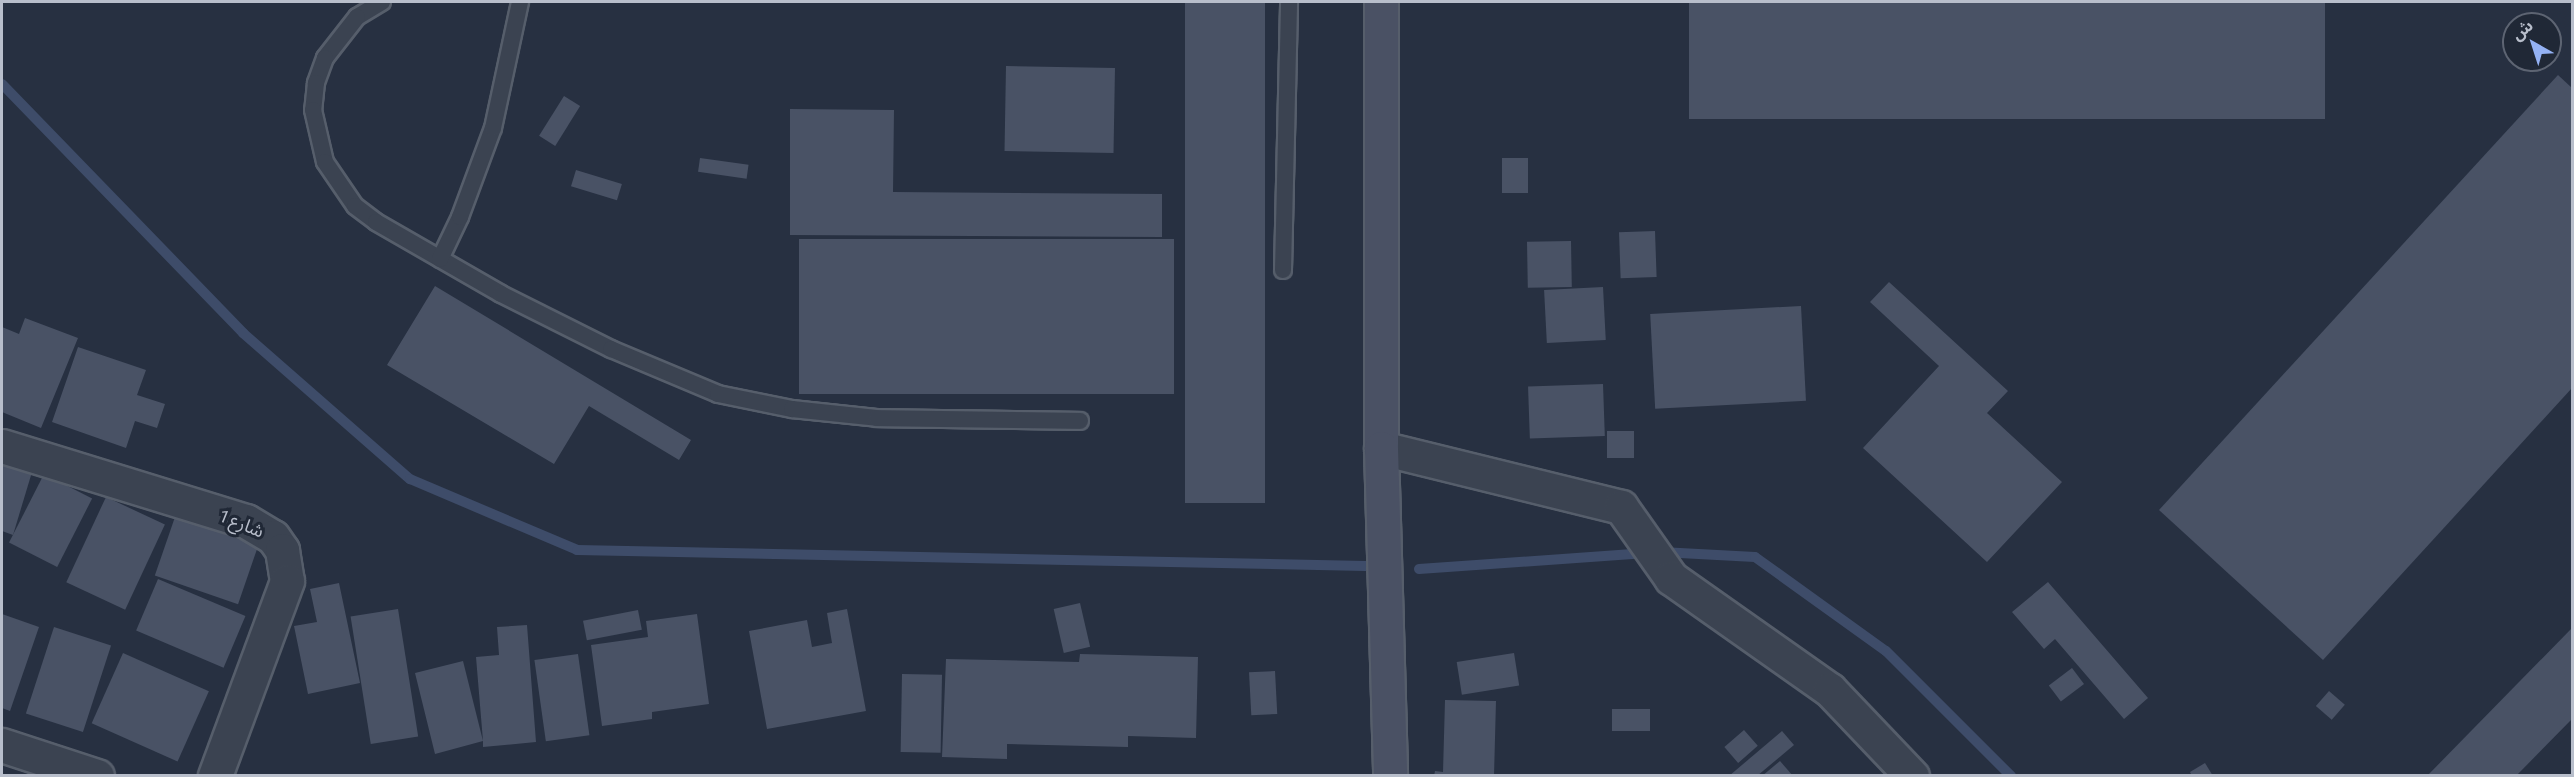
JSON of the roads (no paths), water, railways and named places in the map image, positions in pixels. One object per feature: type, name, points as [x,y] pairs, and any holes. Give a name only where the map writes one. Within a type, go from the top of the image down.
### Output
[{"type":"main road","points":[[1380,2],[1381,448],[1388,775]]},
{"type":"street","name":"شارع 1","points":[[2,446],[246,521],[273,537],[282,550],[287,581],[215,776]]},
{"type":"street","points":[[1381,448],[1622,507],[1671,578],[1830,690],[1912,776]]},
{"type":"street","points":[[2,744],[62,771],[97,776]]},
{"type":"lane","points":[[382,2],[357,17],[325,58],[316,83],[317,137],[324,162],[355,206],[440,259],[611,349],[718,394],[792,409],[877,418],[1080,421]]},
{"type":"lane","points":[[440,259],[460,217],[493,128],[519,2]]},
{"type":"lane","points":[[1283,270],[1289,2]]},
{"type":"waterway","points":[[2,84],[243,333],[410,479],[577,550],[1366,566]]},
{"type":"waterway","points":[[1661,552],[1755,557],[1886,651],[2011,776]]},
{"type":"waterway","points":[[1419,569],[1646,553]]}]
